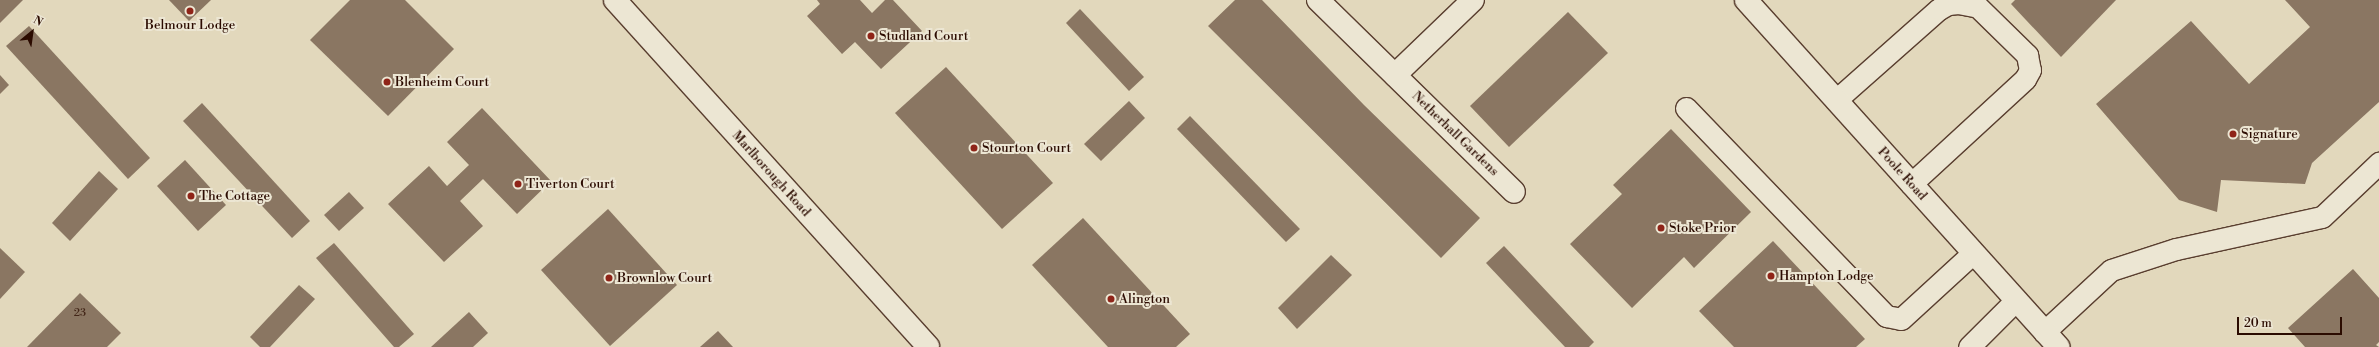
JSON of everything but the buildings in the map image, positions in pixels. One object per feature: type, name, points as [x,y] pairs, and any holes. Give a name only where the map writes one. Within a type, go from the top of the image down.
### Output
[{"type":"street","name":"Marlborough Road","points":[[615,0],[928,347]]},
{"type":"street","name":"Netherhall Gardens","points":[[1318,0],[1514,192]]},
{"type":"street","points":[[1395,76],[1473,0]]},
{"type":"street","name":"Poole Road","points":[[1746,0],[2051,340]]},
{"type":"lane","points":[[1836,100],[1939,9],[1948,4],[1958,3],[1978,7],[2027,55],[2030,70],[2025,79],[1911,184]]},
{"type":"lane","points":[[1686,108],[1886,316],[1901,319],[1973,253]]},
{"type":"lane","points":[[2051,340],[2111,270],[2176,249],[2322,217],[2379,163]]},
{"type":"lane","points":[[1969,347],[2016,300]]},
{"type":"place","name":"Belmour Lodge","points":[[190,11]]},
{"type":"place","name":"Studland Court","points":[[871,36]]},
{"type":"place","name":"Blenheim Court","points":[[387,82]]},
{"type":"place","name":"Signature","points":[[2233,134]]},
{"type":"place","name":"Stourton Court","points":[[974,148]]},
{"type":"place","name":"Tiverton Court","points":[[518,184]]},
{"type":"place","name":"The Cottage","points":[[191,196]]},
{"type":"place","name":"Stoke Prior","points":[[1661,228]]},
{"type":"place","name":"Hampton Lodge","points":[[1771,276]]},
{"type":"place","name":"Brownlow Court","points":[[609,278]]},
{"type":"place","name":"Alington","points":[[1111,299]]}]
